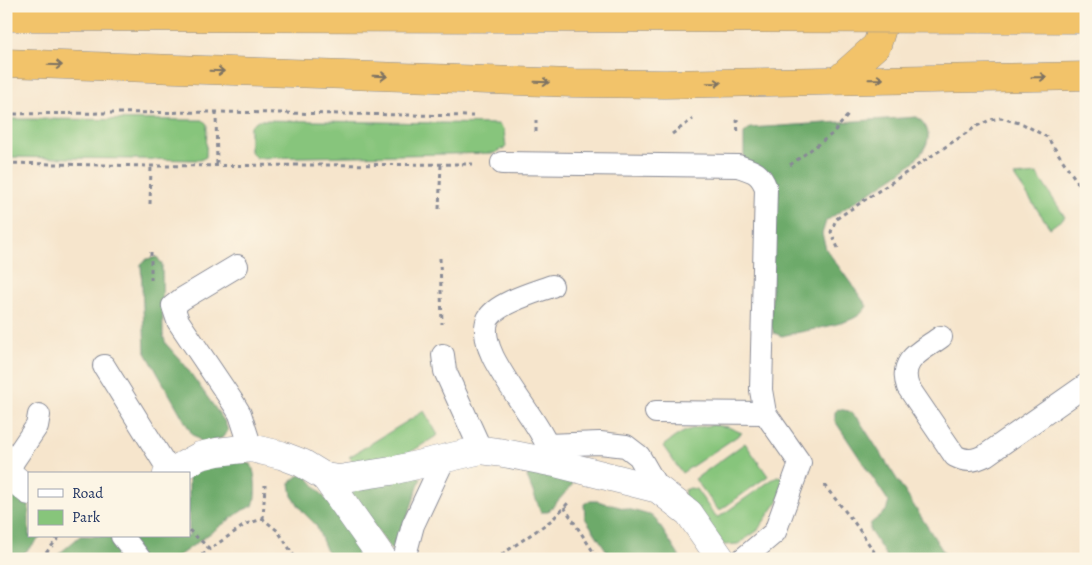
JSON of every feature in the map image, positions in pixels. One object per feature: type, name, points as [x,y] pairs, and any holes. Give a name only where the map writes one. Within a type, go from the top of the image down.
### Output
[{"type":"highway","points":[[838,80],[877,46],[889,6]]},
{"type":"highway","points":[[6,17],[1086,20]]},
{"type":"highway","points":[[6,64],[573,83],[665,84],[1086,76]]},
{"type":"street","points":[[170,472],[200,456],[251,448],[281,455],[302,463],[325,477],[384,559]]},
{"type":"street","points":[[325,477],[339,479],[354,477],[482,450],[504,453],[551,454],[658,489],[689,513],[721,559]]},
{"type":"street","points":[[7,473],[28,490]]},
{"type":"lane","points":[[502,163],[738,166],[758,173],[764,181],[766,188],[761,390],[765,413],[800,463],[775,532],[742,559]]},
{"type":"lane","points":[[237,266],[173,306],[178,321],[240,414],[251,448]]},
{"type":"lane","points":[[551,454],[492,355],[486,333],[488,319],[501,307],[552,286]]},
{"type":"lane","points":[[941,337],[907,364],[904,376],[908,387],[955,456],[964,460],[974,461],[986,455],[1086,385]]},
{"type":"lane","points":[[444,355],[445,371],[482,450]]},
{"type":"lane","points":[[104,366],[167,472]]},
{"type":"lane","points":[[656,412],[765,413]]},
{"type":"lane","points":[[7,473],[37,426],[40,415]]},
{"type":"lane","points":[[404,559],[413,525],[444,459]]},
{"type":"lane","points":[[124,538],[140,559]]},
{"type":"path","points":[[764,181],[803,157],[832,134],[853,109]]},
{"type":"path","points":[[216,112],[216,166]]},
{"type":"path","points":[[838,248],[832,232],[836,219],[977,126],[990,120],[1000,118],[1023,124],[1047,137],[1086,195]]},
{"type":"path","points":[[6,163],[151,166],[440,165],[439,209]]},
{"type":"path","points":[[150,204],[151,166]]},
{"type":"path","points":[[440,258],[444,355]]},
{"type":"path","points":[[800,463],[832,494],[879,559]]},
{"type":"path","points":[[495,559],[552,520],[564,507],[598,559]]},
{"type":"path","points":[[195,559],[246,524],[263,519],[278,531],[296,559]]},
{"type":"path","points":[[190,531],[210,548]]},
{"type":"path","points":[[41,559],[58,538]]},
{"type":"green space","points":[[917,117],[926,128],[928,139],[916,160],[893,178],[826,221],[822,234],[826,249],[867,306],[866,308],[856,317],[840,323],[782,336],[774,333],[771,326],[774,195],[744,164],[744,133],[750,128]]},
{"type":"green space","points":[[6,119],[203,120],[207,124],[206,157],[200,160],[6,157]]},
{"type":"green space","points":[[258,120],[498,124],[504,130],[506,147],[495,153],[256,158],[250,151],[250,126]]},
{"type":"green space","points":[[1037,174],[1065,217],[1050,228],[1014,176]]},
{"type":"green space","points":[[157,257],[162,264],[163,335],[166,344],[184,364],[225,422],[228,431],[222,438],[203,443],[192,434],[145,351],[141,264],[147,259]]},
{"type":"green space","points":[[838,409],[849,411],[859,420],[948,559],[888,559],[870,531],[870,524],[886,511],[889,502],[835,421],[835,412]]},
{"type":"green space","points":[[424,411],[438,435],[390,465],[358,466],[349,457]]},
{"type":"green space","points":[[713,425],[728,427],[742,433],[682,473],[663,446],[686,431]]},
{"type":"green space","points":[[745,443],[768,476],[719,511],[695,479]]},
{"type":"green space","points":[[231,460],[251,464],[255,485],[253,506],[243,510],[174,559],[53,559],[78,538],[190,538],[190,474]]},
{"type":"green space","points":[[529,473],[566,478],[573,484],[548,512],[541,512],[527,477]]},
{"type":"green space","points":[[305,474],[376,559],[330,559],[316,525],[304,513],[292,496],[290,483],[298,476]]},
{"type":"green space","points":[[416,474],[421,478],[398,545],[391,550],[351,493],[351,487]]},
{"type":"green space","points":[[777,476],[783,477],[785,491],[757,531],[738,544],[724,545],[684,496],[685,490],[690,488],[696,489],[715,516],[719,517]]},
{"type":"green space","points":[[6,487],[28,504],[28,538],[40,538],[18,559],[6,559]]},
{"type":"green space","points":[[589,501],[597,501],[655,518],[681,559],[612,559],[585,518],[584,504]]}]
